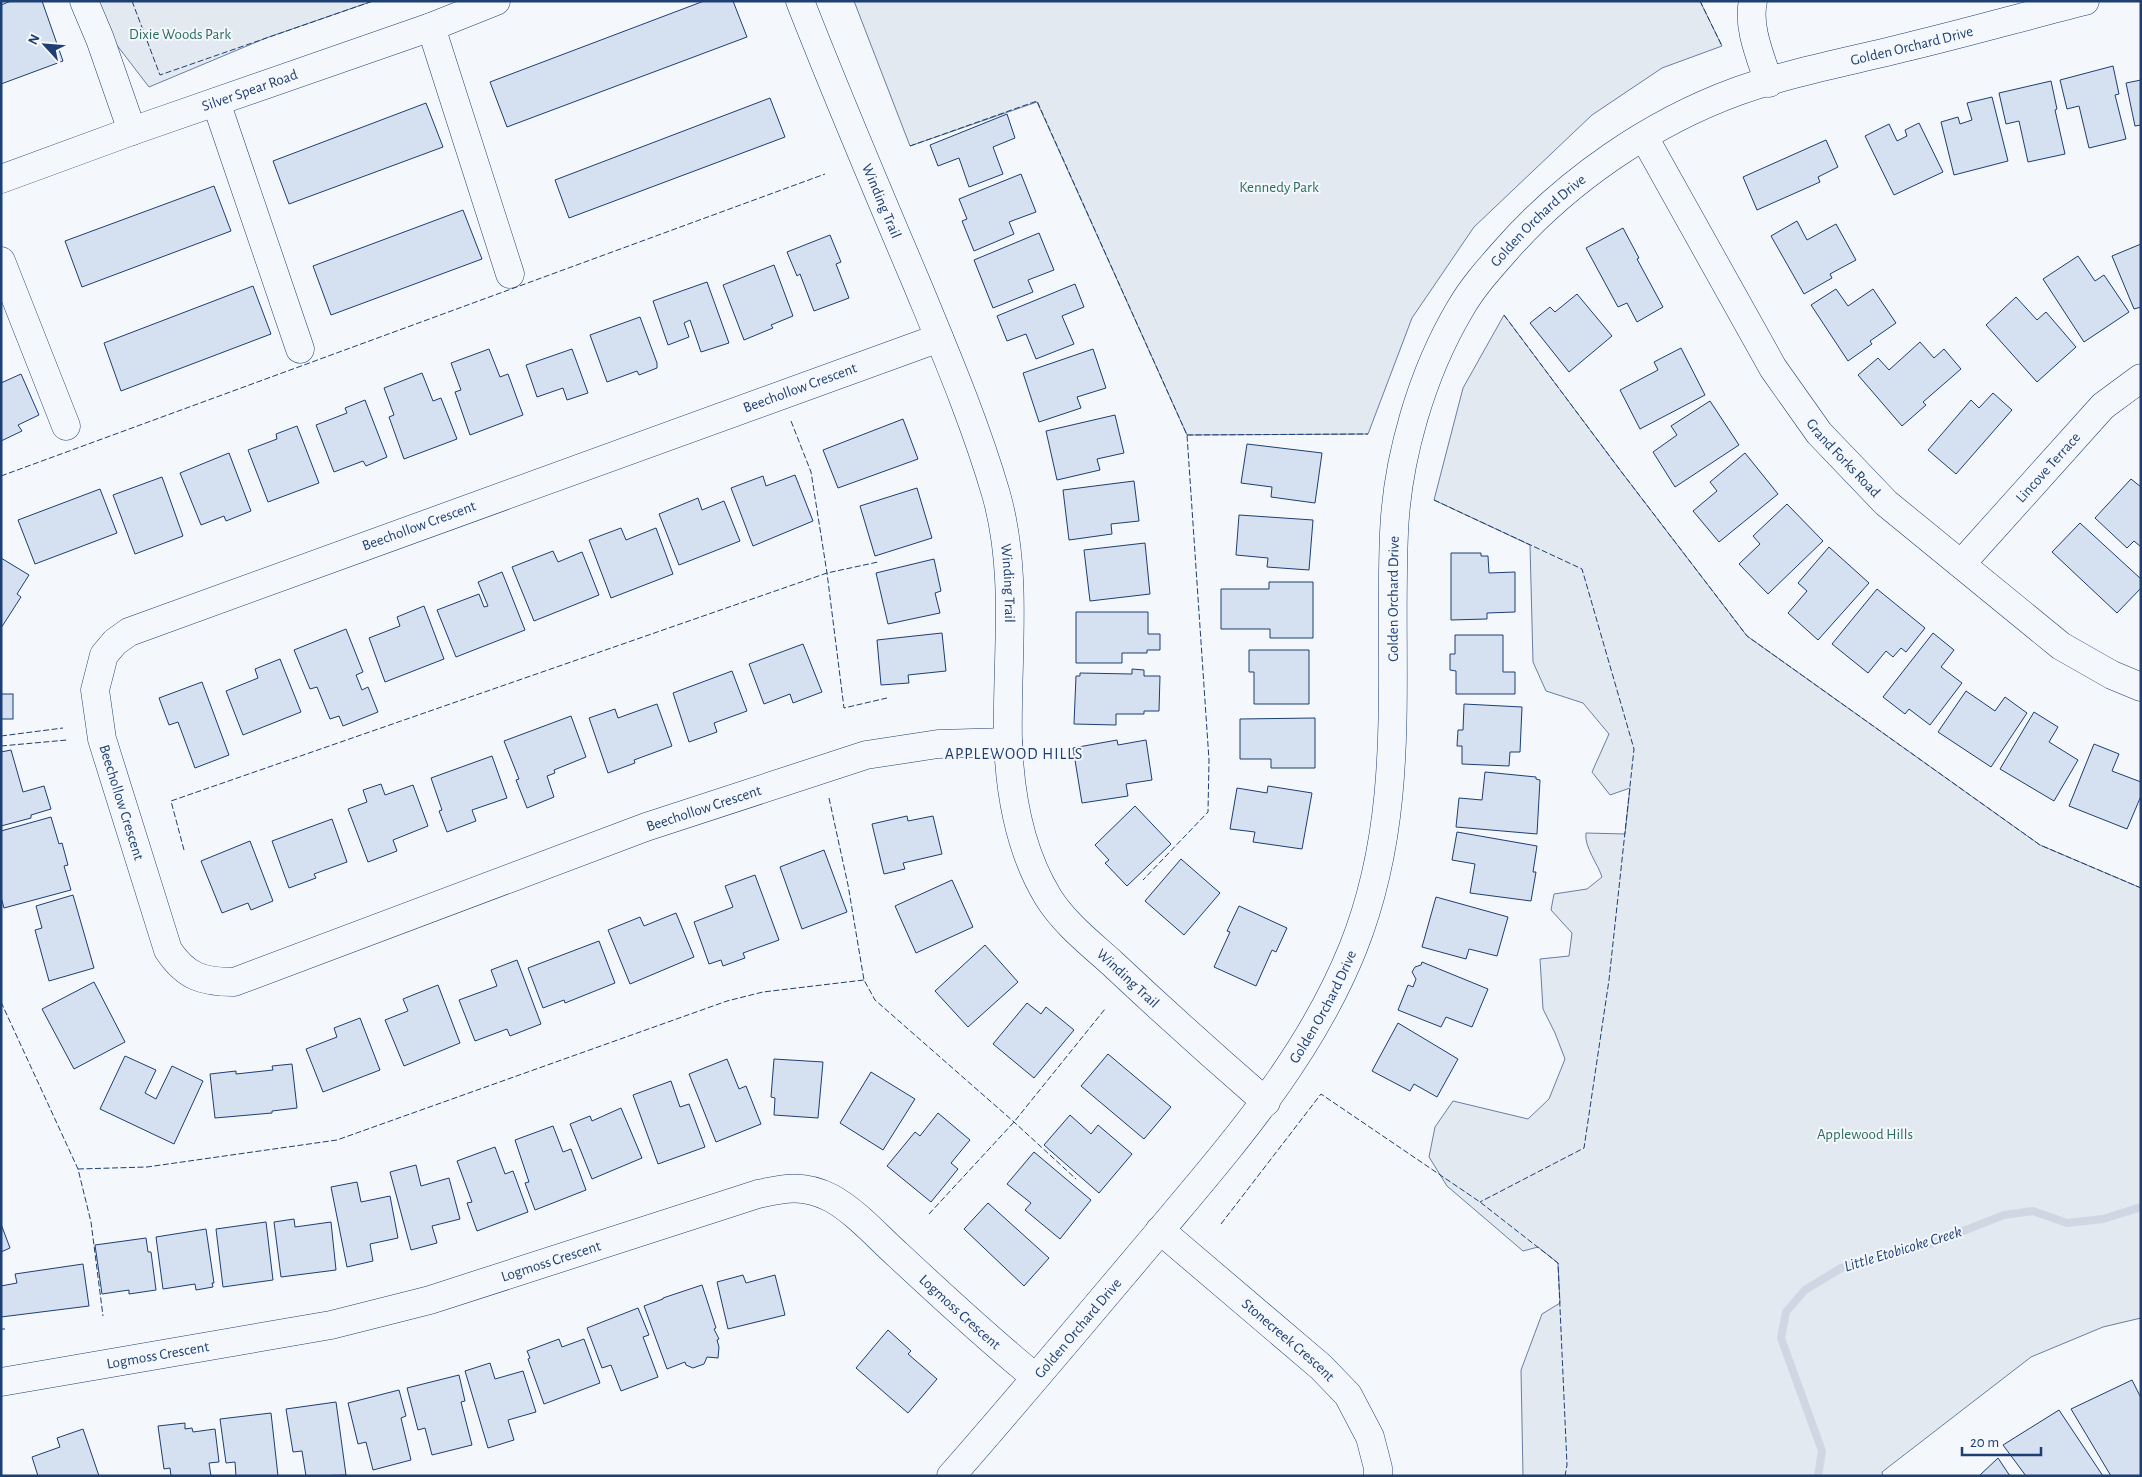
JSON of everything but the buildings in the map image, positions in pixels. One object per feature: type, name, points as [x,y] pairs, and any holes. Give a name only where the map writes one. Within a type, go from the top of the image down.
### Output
[{"type":"street","points":[[84,1],[100,39],[132,131]]},
{"type":"street","name":"Silver Spear Road","points":[[3,173],[132,131],[431,28],[496,1]]},
{"type":"street","name":"Winding Trail","points":[[800,1],[939,338],[982,448],[997,498],[1004,540],[1010,600],[1008,742],[1011,785],[1020,830],[1034,869],[1050,900],[1074,928],[1266,1102]]},
{"type":"street","points":[[1752,1],[1752,24],[1758,52],[1769,82]]},
{"type":"street","name":"Golden Orchard Drive","points":[[951,1476],[1266,1102],[1322,1015],[1353,949],[1369,902],[1381,854],[1392,774],[1394,525],[1400,474],[1411,427],[1430,374],[1447,334],[1462,306],[1480,280],[1520,234],[1560,195],[1611,157],[1644,137],[1698,109],[1739,91],[1769,82],[2046,6],[2085,1]]},
{"type":"street","points":[[431,28],[510,274]]},
{"type":"street","points":[[216,102],[300,349]]},
{"type":"street","name":"Grand Forks Road","points":[[1644,137],[1773,368],[1819,433],[1886,503],[2061,646],[2112,675],[2141,687]]},
{"type":"street","points":[[1,261],[66,426]]},
{"type":"street","name":"Beechollow Crescent","points":[[939,338],[129,632],[115,642],[104,655],[98,672],[95,690],[102,739],[168,950],[178,965],[194,976],[212,982],[234,982],[646,827],[866,756],[938,744],[1008,742]]},
{"type":"street","name":"Lincove Terrace","points":[[1961,564],[2103,406],[2141,378]]},
{"type":"street","name":"Logmoss Crescent","points":[[1,1382],[331,1325],[412,1305],[502,1278],[758,1194],[786,1187],[811,1190],[832,1199],[857,1218],[991,1341],[1035,1377]]},
{"type":"street","name":"Stonecreek Crescent","points":[[1160,1230],[1321,1367],[1348,1395],[1370,1437],[1378,1468],[1378,1476]]},
{"type":"green space","name":"Dixie Woods Park","points":[[83,1],[373,1],[266,38],[149,87]]},
{"type":"green space","name":"Kennedy Park","points":[[854,1],[1700,1],[1722,46],[1662,68],[1592,115],[1474,227],[1412,318],[1368,434],[1187,435],[1037,102],[910,146]]},
{"type":"green space","name":"Applewood Hills","points":[[1504,315],[1747,636],[2040,845],[2141,888],[2141,1318],[2103,1327],[2031,1357],[1882,1472],[1883,1476],[1523,1476],[1521,1370],[1542,1314],[1560,1303],[1558,1263],[1538,1247],[1523,1251],[1447,1186],[1429,1157],[1435,1127],[1453,1101],[1528,1119],[1549,1099],[1565,1059],[1543,1009],[1540,959],[1569,956],[1572,933],[1551,910],[1554,894],[1587,889],[1602,877],[1589,850],[1586,833],[1625,834],[1630,788],[1610,795],[1592,772],[1609,734],[1583,703],[1546,691],[1533,662],[1530,545],[1434,500],[1463,388]]},
{"type":"waterway","name":"Little Etobicoke Creek","points":[[1818,1476],[1822,1451],[1781,1338],[1786,1312],[1805,1290],[1841,1268],[1930,1244],[2004,1215],[2033,1211],[2067,1223],[2103,1219],[2141,1207]]},
{"type":"fence","points":[[132,1],[160,75],[373,1]]},
{"type":"fence","points":[[1700,1],[1722,46]]},
{"type":"fence","points":[[910,146],[1037,101],[1187,435],[1209,760],[1208,812],[1143,880]]},
{"type":"fence","points":[[1,476],[825,174]]},
{"type":"fence","points":[[1504,315],[1747,636],[2040,845],[2141,888]]},
{"type":"fence","points":[[791,421],[811,472],[827,573],[844,708],[887,698]]},
{"type":"fence","points":[[1187,435],[1368,434]]},
{"type":"fence","points":[[1434,500],[1582,569],[1634,749],[1609,980],[1584,1148],[1480,1202]]},
{"type":"fence","points":[[184,850],[171,801],[827,573],[878,562]]},
{"type":"fence","points":[[1,736],[63,728]]},
{"type":"fence","points":[[1,746],[67,740]]},
{"type":"fence","points":[[829,798],[848,885],[864,980],[875,1000],[1076,1179]]},
{"type":"fence","points":[[78,1169],[147,1167],[337,1140],[727,1001],[763,992],[864,980]]},
{"type":"fence","points":[[1,1002],[78,1169],[91,1222],[103,1316]]},
{"type":"fence","points":[[929,1214],[1014,1122],[1105,1009]]},
{"type":"fence","points":[[1221,1224],[1321,1094],[1480,1202],[1558,1263],[1567,1465],[1565,1476]]},
{"type":"district","name":"APPLEWOOD HILLS","points":[[1014,754]]}]
